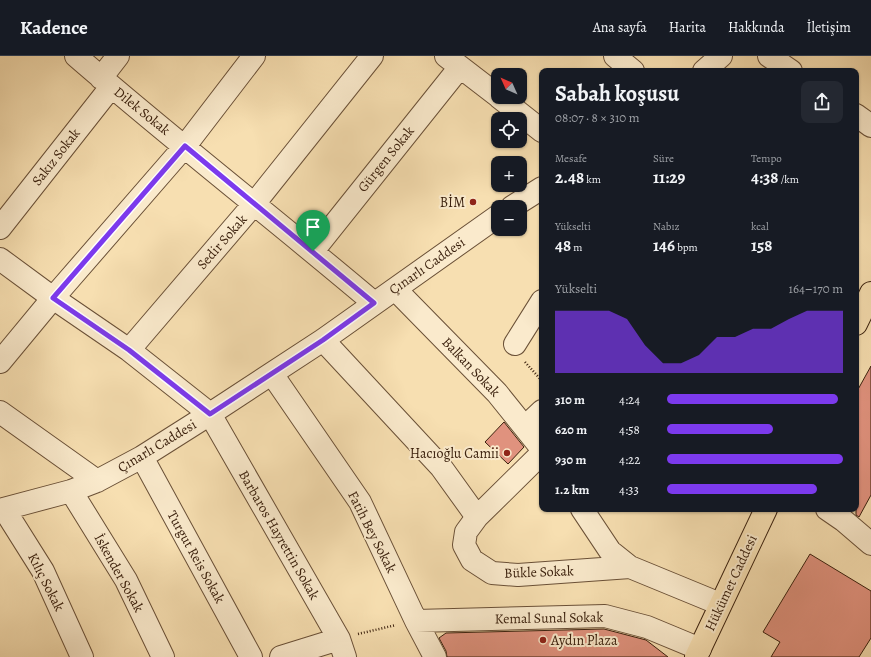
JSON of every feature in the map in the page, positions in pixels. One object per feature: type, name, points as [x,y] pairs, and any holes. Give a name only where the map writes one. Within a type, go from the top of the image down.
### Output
[{"type":"main road","points":[[859,318],[871,293]]},
{"type":"main road","name":"Hükümet Caddesi","points":[[698,653],[765,512]]},
{"type":"street","name":"Dilek Sokak","points":[[76,56],[374,303]]},
{"type":"street","name":"Sakız Sokak","points":[[0,228],[106,82],[118,56]]},
{"type":"street","points":[[0,362],[53,298],[185,146],[254,56]]},
{"type":"street","name":"Sedir Sokak","points":[[129,350],[254,204],[372,56]]},
{"type":"street","points":[[615,56],[629,68]]},
{"type":"street","points":[[707,68],[721,56]]},
{"type":"street","points":[[769,56],[787,68]]},
{"type":"street","points":[[453,62],[491,92]]},
{"type":"street","name":"Gürgen Sokak","points":[[313,251],[453,62]]},
{"type":"street","points":[[507,104],[539,129]]},
{"type":"street","points":[[859,117],[871,126]]},
{"type":"street","points":[[523,200],[539,190]]},
{"type":"street","name":"Çınarlı Caddesi","points":[[2,509],[71,491],[97,481],[142,457],[323,340],[491,221]]},
{"type":"street","points":[[0,259],[53,298],[129,350],[210,414]]},
{"type":"street","name":"Balkan Sokak","points":[[395,289],[497,393],[539,445]]},
{"type":"street","points":[[515,344],[539,306]]},
{"type":"street","points":[[323,340],[441,467],[477,517]]},
{"type":"street","name":"Fatih Bey Sokak","points":[[272,374],[360,502],[416,621],[435,657]]},
{"type":"street","points":[[0,412],[97,481]]},
{"type":"street","name":"Barbaros Hayrettin Sokak","points":[[210,414],[342,648]]},
{"type":"street","points":[[525,427],[539,414]]},
{"type":"street","name":"Bükle Sokak","points":[[539,456],[477,517],[466,532],[464,545],[472,560],[492,573],[518,574],[630,567]]},
{"type":"street","name":"Turgut Reis Sokak","points":[[142,457],[251,657]]},
{"type":"street","name":"İskender Sokak","points":[[71,491],[126,580],[163,657]]},
{"type":"street","name":"Kılıç Sokak","points":[[2,509],[42,571],[82,657]]},
{"type":"street","points":[[584,512],[610,551],[630,567],[720,604]]},
{"type":"street","points":[[831,512],[870,540]]},
{"type":"street","name":"Kemal Sunal Sokak","points":[[416,621],[605,616],[647,627],[698,653]]},
{"type":"street","points":[[281,657],[342,648]]},
{"type":"path","points":[[515,344],[522,359],[539,378]]},
{"type":"path","points":[[342,648],[416,621]]},
{"type":"building","points":[[871,366],[871,495],[859,517],[856,515],[856,512],[859,512],[859,388]]},
{"type":"building","name":"Hacıoğlu Camii","points":[[504,422],[524,447],[508,464],[485,442]]},
{"type":"building","points":[[810,554],[871,591],[871,638],[859,657],[771,657],[780,642],[763,632]]},
{"type":"building","name":"Aydın Plaza","points":[[604,629],[646,640],[668,657],[447,657],[446,651],[439,638],[446,633]]},
{"type":"place","name":"BİM","points":[[473,202]]},
{"type":"place","name":"Hacıoğlu Camii","points":[[507,453]]},
{"type":"place","name":"Aydın Plaza","points":[[543,640]]},
{"type":"route","points":[[185,146],[313,251],[374,303],[323,340],[210,414],[129,350],[53,298],[185,146]]}]
